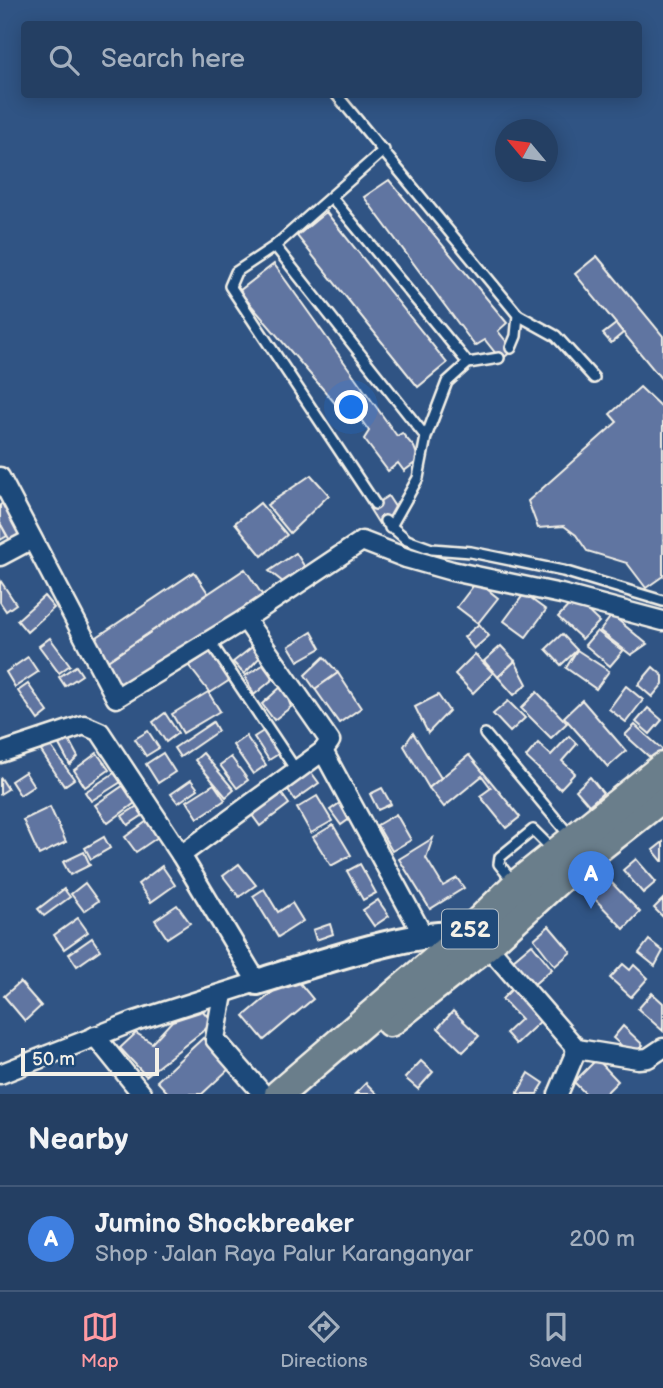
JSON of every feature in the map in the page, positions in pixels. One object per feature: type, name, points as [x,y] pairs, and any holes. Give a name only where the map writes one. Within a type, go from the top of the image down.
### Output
[{"type":"main road","name":"252","points":[[295,1091],[476,939],[663,767]]},
{"type":"main road","name":"252","points":[[566,855],[663,797]]},
{"type":"street","points":[[0,477],[114,697],[245,619],[362,541],[406,558],[453,571],[575,597],[663,621]]},
{"type":"street","points":[[0,556],[32,539]]},
{"type":"street","points":[[181,855],[323,751],[330,738],[245,619]]},
{"type":"street","points":[[0,753],[84,725],[94,727],[181,855],[257,982]]},
{"type":"street","points":[[323,751],[423,935]]},
{"type":"street","points":[[0,1074],[95,1036],[223,993],[423,935],[476,939],[577,1049],[638,1059],[648,1058],[663,1048]]},
{"type":"street","points":[[223,993],[215,1038],[263,1094]]},
{"type":"street","points":[[95,1036],[142,1094]]},
{"type":"street","points":[[558,1094],[577,1049]]},
{"type":"lane","points":[[339,98],[518,315],[556,336],[594,378]]},
{"type":"lane","points":[[375,504],[230,291],[230,281],[236,272],[275,246],[384,150]]},
{"type":"lane","points":[[332,198],[468,363]]},
{"type":"lane","points":[[275,246],[426,438]]},
{"type":"lane","points":[[511,348],[516,336],[518,315]]},
{"type":"lane","points":[[499,358],[468,363],[447,382],[426,438],[418,478],[387,524],[407,540],[432,550],[471,552],[563,571],[663,601]]},
{"type":"lane","points":[[209,640],[296,770]]},
{"type":"lane","points":[[485,734],[566,855]]},
{"type":"lane","points":[[524,894],[498,861],[530,831],[537,830],[566,855]]},
{"type":"building","points":[[389,180],[507,323],[498,331],[513,350],[501,360],[485,340],[475,346],[364,197]]},
{"type":"building","points":[[326,212],[447,363],[418,387],[297,236]]},
{"type":"building","points":[[597,256],[663,336],[663,381],[575,274]]},
{"type":"building","points":[[274,264],[397,436],[402,433],[414,447],[419,460],[404,471],[398,463],[388,471],[364,439],[369,431],[359,417],[352,423],[239,291]]},
{"type":"building","points":[[616,324],[623,333],[611,343],[603,334]]},
{"type":"building","points":[[640,387],[663,409],[663,576],[646,588],[627,563],[587,551],[576,535],[564,526],[538,528],[528,501],[617,422],[610,414]]},
{"type":"building","points":[[311,475],[329,495],[290,533],[267,505]]},
{"type":"building","points":[[388,496],[399,513],[379,524],[369,508]]},
{"type":"building","points":[[5,502],[25,537],[12,544],[0,523],[0,505]]},
{"type":"building","points":[[260,503],[287,535],[262,556],[235,523]]},
{"type":"building","points":[[0,523],[7,536],[0,540]]},
{"type":"building","points":[[296,553],[308,572],[288,586],[269,571]]},
{"type":"building","points":[[245,569],[263,596],[121,692],[103,664]]},
{"type":"building","points":[[194,572],[208,593],[103,664],[88,643]]},
{"type":"building","points":[[0,580],[16,604],[6,611],[0,602]]},
{"type":"building","points":[[477,581],[498,598],[478,623],[457,607]]},
{"type":"building","points":[[524,594],[546,610],[526,637],[504,621]]},
{"type":"building","points":[[44,596],[54,608],[27,632],[17,620]]},
{"type":"building","points":[[575,599],[599,622],[582,639],[558,617]]},
{"type":"building","points":[[612,615],[647,644],[631,655],[600,631]]},
{"type":"building","points":[[479,624],[489,636],[474,649],[464,637]]},
{"type":"building","points":[[597,631],[623,651],[610,666],[585,645]]},
{"type":"building","points":[[312,632],[321,648],[298,661],[289,646]]},
{"type":"building","points":[[562,634],[577,650],[561,665],[546,649]]},
{"type":"building","points":[[50,638],[70,665],[59,673],[39,646]]},
{"type":"building","points":[[256,644],[263,654],[244,674],[233,662]]},
{"type":"building","points":[[501,646],[515,661],[498,677],[484,661]]},
{"type":"building","points":[[577,650],[609,671],[596,689],[566,668]]},
{"type":"building","points":[[212,651],[233,678],[210,693],[189,666]]},
{"type":"building","points":[[475,654],[493,673],[473,693],[455,674]]},
{"type":"building","points":[[28,657],[38,672],[15,687],[6,672]]},
{"type":"building","points":[[324,657],[338,673],[315,689],[305,675]]},
{"type":"building","points":[[515,661],[527,684],[514,695],[498,677]]},
{"type":"building","points":[[263,665],[273,679],[254,695],[245,676]]},
{"type":"building","points":[[76,666],[82,675],[65,686],[59,677]]},
{"type":"building","points":[[653,667],[663,676],[663,684],[652,697],[638,685]]},
{"type":"building","points":[[338,673],[361,708],[339,723],[315,689]]},
{"type":"building","points":[[28,684],[48,712],[38,720],[18,691]]},
{"type":"building","points":[[283,685],[291,707],[274,720],[262,704]]},
{"type":"building","points":[[626,686],[643,700],[626,722],[609,709]]},
{"type":"building","points":[[208,692],[220,711],[183,733],[172,714]]},
{"type":"building","points":[[537,692],[567,723],[551,738],[521,708]]},
{"type":"building","points":[[438,695],[449,711],[428,733],[415,707]]},
{"type":"building","points":[[582,700],[626,751],[608,767],[564,717]]},
{"type":"building","points":[[508,701],[525,718],[510,732],[493,714]]},
{"type":"building","points":[[648,708],[662,720],[650,734],[636,722]]},
{"type":"building","points":[[165,713],[178,733],[166,742],[153,722]]},
{"type":"building","points":[[213,722],[218,731],[180,757],[174,748]]},
{"type":"building","points":[[635,725],[663,750],[654,761],[625,735]]},
{"type":"building","points":[[265,730],[280,753],[269,760],[254,737]]},
{"type":"building","points":[[148,731],[159,748],[146,756],[135,739]]},
{"type":"building","points":[[65,733],[78,757],[70,765],[56,739]]},
{"type":"building","points":[[413,733],[441,778],[429,788],[404,746]]},
{"type":"building","points":[[246,736],[266,765],[253,774],[233,745]]},
{"type":"building","points":[[569,736],[577,744],[562,761],[575,773],[560,789],[526,757],[538,743],[551,755]]},
{"type":"building","points":[[48,742],[74,779],[64,786],[39,748]]},
{"type":"building","points":[[97,753],[109,770],[85,787],[74,770]]},
{"type":"building","points":[[163,753],[175,772],[158,783],[146,764]]},
{"type":"building","points":[[203,753],[234,790],[226,797],[195,760]]},
{"type":"building","points":[[469,755],[520,817],[506,828],[480,796],[491,788],[482,776],[444,807],[429,788]]},
{"type":"building","points":[[231,757],[248,780],[237,788],[220,765]]},
{"type":"building","points":[[308,768],[319,783],[295,800],[285,785]]},
{"type":"building","points":[[25,772],[34,786],[20,795],[11,781]]},
{"type":"building","points":[[114,773],[121,782],[91,801],[85,792]]},
{"type":"building","points":[[590,777],[603,793],[589,805],[576,790]]},
{"type":"building","points":[[0,779],[8,789],[0,794]]},
{"type":"building","points":[[191,780],[198,789],[178,803],[171,794]]},
{"type":"building","points":[[127,783],[139,800],[108,823],[95,805]]},
{"type":"building","points":[[214,784],[225,800],[198,818],[187,801]]},
{"type":"building","points":[[382,788],[391,804],[378,810],[370,794]]},
{"type":"building","points":[[278,789],[289,804],[260,826],[249,811]]},
{"type":"building","points":[[317,796],[332,821],[311,833],[297,808]]},
{"type":"building","points":[[344,800],[355,815],[341,825],[330,810]]},
{"type":"building","points":[[142,803],[148,812],[128,825],[122,816]]},
{"type":"building","points":[[50,807],[66,842],[39,855],[23,820]]},
{"type":"building","points":[[396,814],[411,840],[392,851],[377,825]]},
{"type":"building","points":[[150,819],[161,835],[136,852],[125,837]]},
{"type":"building","points":[[333,825],[351,855],[331,866],[313,837]]},
{"type":"building","points":[[104,837],[110,848],[91,859],[85,848]]},
{"type":"building","points":[[433,838],[426,858],[443,886],[457,878],[464,888],[430,909],[399,859]]},
{"type":"building","points":[[663,842],[663,861],[662,861],[653,850]]},
{"type":"building","points":[[84,852],[90,865],[70,875],[63,862]]},
{"type":"building","points":[[636,859],[656,882],[643,893],[623,870]]},
{"type":"building","points":[[239,864],[256,885],[239,897],[223,876]]},
{"type":"building","points":[[360,864],[376,893],[363,900],[347,871]]},
{"type":"building","points":[[162,866],[175,885],[151,902],[138,884]]},
{"type":"building","points":[[606,877],[640,912],[624,929],[589,893]]},
{"type":"building","points":[[85,883],[98,901],[84,911],[71,894]]},
{"type":"building","points":[[64,889],[70,897],[44,916],[38,909]]},
{"type":"building","points":[[264,889],[278,912],[292,903],[303,921],[278,937],[253,896]]},
{"type":"building","points":[[663,899],[663,917],[654,908]]},
{"type":"building","points":[[378,900],[389,916],[374,926],[363,910]]},
{"type":"building","points":[[177,905],[190,923],[167,938],[155,920]]},
{"type":"building","points":[[78,918],[88,932],[64,949],[54,935]]},
{"type":"building","points":[[330,924],[333,934],[316,940],[313,930]]},
{"type":"building","points":[[549,926],[571,952],[555,966],[534,939]]},
{"type":"building","points":[[92,938],[100,950],[77,966],[69,954]]},
{"type":"building","points":[[649,940],[663,951],[655,966],[639,953]]},
{"type":"building","points":[[532,944],[552,969],[532,986],[512,961]]},
{"type":"building","points":[[623,964],[630,970],[634,965],[648,978],[631,997],[610,978]]},
{"type":"building","points":[[293,975],[313,999],[264,1040],[244,1016]]},
{"type":"building","points":[[20,982],[41,1006],[25,1021],[4,996]]},
{"type":"building","points":[[516,985],[545,1017],[516,1044],[506,1033],[521,1019],[502,999]]},
{"type":"building","points":[[652,993],[663,1003],[663,1031],[638,1009]]},
{"type":"building","points":[[203,1011],[213,1023],[146,1076],[120,1048],[136,1033],[152,1043],[172,1021]]},
{"type":"building","points":[[453,1011],[479,1036],[463,1052],[438,1028]]},
{"type":"building","points":[[623,1026],[643,1045],[633,1056],[613,1038]]},
{"type":"building","points":[[203,1038],[230,1068],[202,1094],[169,1094],[157,1081]]},
{"type":"building","points":[[597,1059],[618,1081],[605,1094],[586,1094],[574,1082]]},
{"type":"building","points":[[421,1061],[433,1072],[418,1089],[405,1078]]},
{"type":"building","points":[[529,1073],[544,1083],[537,1094],[517,1094]]},
{"type":"building","points":[[366,1083],[377,1094],[355,1094]]},
{"type":"place","name":"Jumino Shockbreaker","points":[[591,909]]}]
